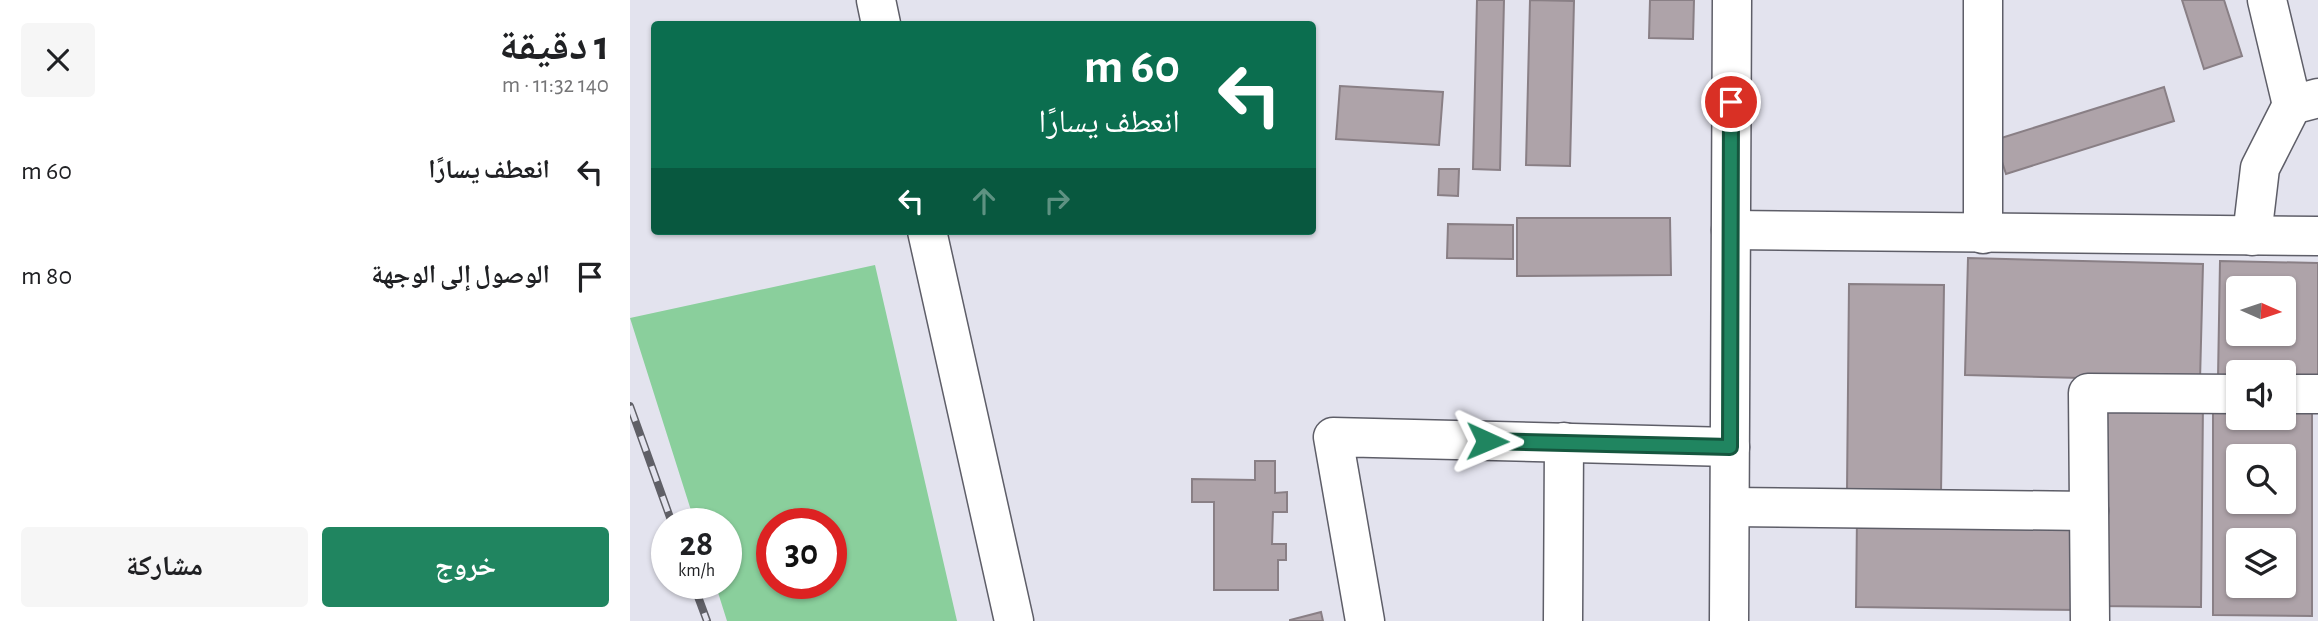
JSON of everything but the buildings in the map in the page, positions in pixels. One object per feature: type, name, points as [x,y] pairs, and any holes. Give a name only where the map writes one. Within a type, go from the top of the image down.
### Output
[{"type":"street","points":[[876,0],[880,21]]},
{"type":"street","points":[[1729,621],[1732,0]]},
{"type":"street","points":[[1983,0],[1983,234]]},
{"type":"street","points":[[2252,236],[2260,168],[2305,101],[2267,0]]},
{"type":"street","points":[[1731,230],[2318,236]]},
{"type":"street","points":[[928,235],[1014,621]]},
{"type":"street","points":[[2090,621],[2088,393],[2226,394]]},
{"type":"street","points":[[2296,394],[2318,394]]},
{"type":"street","points":[[1365,621],[1334,437],[1730,447]]},
{"type":"street","points":[[1563,621],[1564,442]]},
{"type":"street","points":[[1730,507],[2089,511]]},
{"type":"green space","points":[[875,265],[957,621],[727,621],[720,599],[742,599],[742,508],[690,508],[630,318]]},
{"type":"railway","points":[[630,406],[667,508]]},
{"type":"railway","points":[[699,599],[707,621]]},
{"type":"route","points":[[1487,441],[1730,447],[1731,102]]}]
